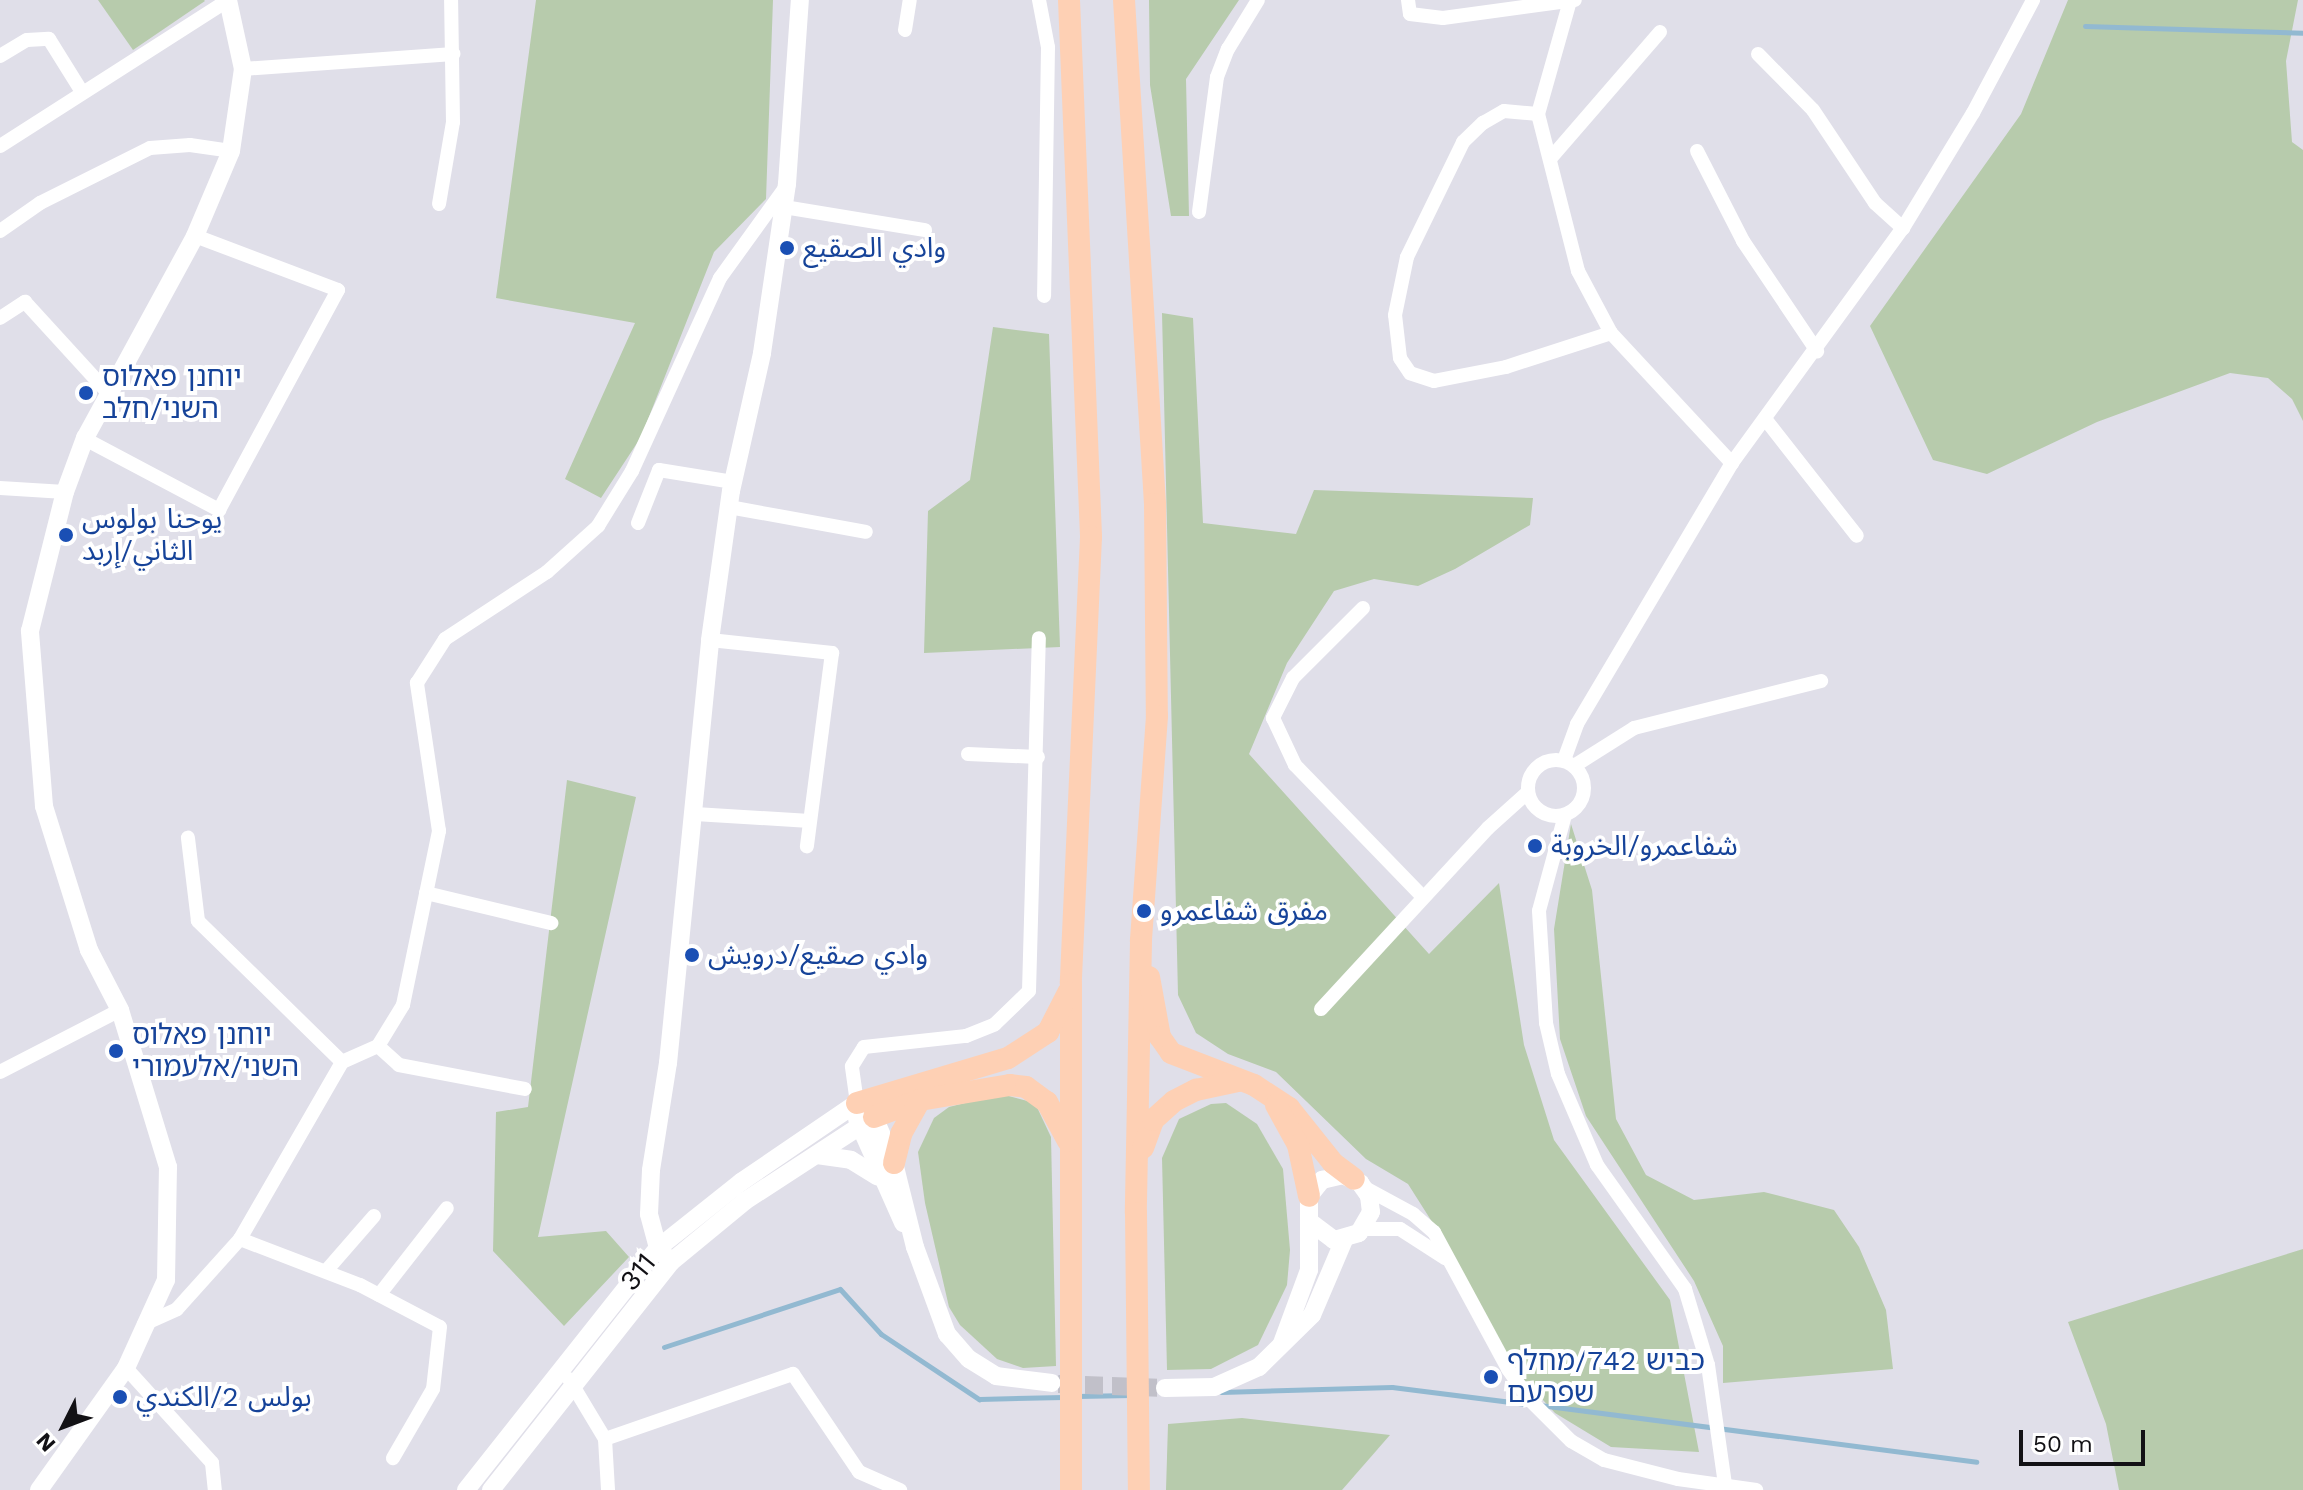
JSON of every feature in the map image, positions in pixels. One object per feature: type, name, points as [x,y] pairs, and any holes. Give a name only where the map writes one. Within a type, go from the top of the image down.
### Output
[{"type":"highway","points":[[1069,0],[1091,537],[1071,984],[1071,1490]]},
{"type":"highway","points":[[1124,0],[1155,504],[1157,716],[1141,941],[1136,1213],[1139,1490]]},
{"type":"highway","points":[[1141,941],[1166,1045],[1190,1064],[1241,1081],[1274,1100],[1301,1120],[1326,1155],[1360,1184]]},
{"type":"highway","points":[[863,1116],[1024,1049],[1048,1032],[1071,984]]},
{"type":"highway","points":[[1136,1213],[1141,1156],[1153,1120],[1185,1094],[1241,1081]]},
{"type":"highway","points":[[863,1116],[920,1100],[992,1086],[1026,1087],[1054,1111],[1072,1154]]},
{"type":"highway","points":[[894,1163],[901,1134],[920,1100]]},
{"type":"highway","points":[[1274,1100],[1298,1145],[1309,1196]]},
{"type":"street","points":[[0,146],[228,0],[243,69],[231,151],[195,236],[85,439],[65,492],[30,631],[44,806],[89,950],[120,1010],[168,1167],[166,1280],[142,1324],[126,1368],[39,1490]]},
{"type":"street","points":[[439,204],[453,122],[451,0]]},
{"type":"street","points":[[671,1262],[658,1248],[649,1214],[651,1170],[695,814],[710,640],[733,482],[762,353],[787,184],[800,0]]},
{"type":"street","points":[[905,30],[910,0]]},
{"type":"street","points":[[1039,0],[1048,47],[1044,296]]},
{"type":"street","points":[[1199,212],[1217,77],[1228,49],[1258,0]]},
{"type":"street","points":[[1408,0],[1410,14],[1443,18],[1573,0],[1538,114],[1578,271],[1611,333],[1732,463]]},
{"type":"street","points":[[1569,763],[1577,724],[1732,463],[1817,351],[1903,228],[1973,113],[2033,0]]},
{"type":"street","points":[[1550,159],[1660,32]]},
{"type":"street","points":[[0,56],[27,40],[49,39],[82,92]]},
{"type":"street","points":[[243,69],[453,54]]},
{"type":"street","points":[[1758,54],[1813,110],[1875,203],[1903,228]]},
{"type":"street","points":[[1538,114],[1504,111],[1463,142],[1407,257],[1395,315],[1400,358],[1410,373],[1434,381],[1506,367],[1611,333]]},
{"type":"street","points":[[0,231],[40,203],[150,148],[190,145],[231,151]]},
{"type":"street","points":[[1697,151],[1743,241],[1817,351]]},
{"type":"street","points":[[142,1324],[177,1309],[240,1239],[342,1062],[378,1046],[403,1005],[439,831],[417,683],[445,639],[547,572],[598,526],[632,471],[720,278],[787,184]]},
{"type":"street","points":[[784,207],[925,230]]},
{"type":"street","points":[[85,439],[219,510],[338,290],[195,236]]},
{"type":"street","points":[[0,318],[25,302],[108,393]]},
{"type":"street","points":[[1766,420],[1857,536]]},
{"type":"street","points":[[638,523],[659,470],[733,482]]},
{"type":"street","points":[[0,488],[65,492]]},
{"type":"street","points":[[729,507],[866,532]]},
{"type":"street","points":[[1363,608],[1293,678],[1273,718],[1295,765],[1423,897]]},
{"type":"street","points":[[915,1247],[883,1183],[852,1066],[864,1047],[966,1036],[995,1024],[1029,991],[1039,638]]},
{"type":"street","points":[[710,640],[832,653],[807,846]]},
{"type":"street","points":[[1321,1009],[1423,897],[1527,793],[1536,766],[1569,763],[1634,728],[1821,681]]},
{"type":"street","points":[[968,754],[1038,757]]},
{"type":"street","points":[[1569,763],[1583,780],[1583,797],[1565,815],[1539,911],[1546,1023],[1558,1074],[1597,1165],[1685,1289],[1708,1365],[1725,1484]]},
{"type":"street","points":[[1527,793],[1546,814],[1565,815]]},
{"type":"street","points":[[695,814],[810,821]]},
{"type":"street","points":[[188,838],[198,921],[342,1062]]},
{"type":"street","points":[[426,893],[551,923]]},
{"type":"street","points":[[0,1072],[120,1010]]},
{"type":"street","points":[[378,1046],[399,1065],[525,1089]]},
{"type":"street","points":[[863,1116],[894,1163],[915,1247],[937,1316],[969,1359],[996,1376],[1052,1383]]},
{"type":"street","name":"311","points":[[491,1490],[671,1262],[745,1201],[817,1155],[863,1116]]},
{"type":"street","name":"311","points":[[466,1490],[658,1248],[741,1182],[863,1116]]},
{"type":"street","points":[[817,1155],[865,1166],[883,1183]]},
{"type":"street","points":[[1282,1343],[1309,1270],[1309,1196],[1332,1176],[1360,1184],[1424,1222],[1521,1388],[1571,1441],[1604,1460],[1678,1479],[1756,1490]]},
{"type":"street","points":[[1360,1184],[1372,1204],[1366,1229]]},
{"type":"street","points":[[379,1295],[447,1208]]},
{"type":"street","points":[[326,1271],[374,1216]]},
{"type":"street","points":[[1310,1222],[1325,1237],[1344,1240],[1366,1229],[1400,1229],[1447,1260]]},
{"type":"street","points":[[240,1239],[326,1271],[440,1327],[433,1389],[393,1458]]},
{"type":"street","points":[[1165,1388],[1231,1382],[1259,1367],[1282,1343],[1298,1334],[1312,1315],[1344,1240]]},
{"type":"street","points":[[126,1368],[212,1463],[215,1490]]},
{"type":"street","points":[[560,1371],[576,1384],[605,1439],[608,1490]]},
{"type":"street","points":[[605,1439],[793,1374],[859,1472],[900,1490]]},
{"type":"green space","points":[[98,0],[204,0],[205,1],[133,50]]},
{"type":"green space","points":[[536,0],[773,0],[766,199],[714,252],[641,437],[601,498],[565,479],[635,323],[496,298]]},
{"type":"green space","points":[[1149,0],[1239,0],[1186,79],[1189,216],[1171,216],[1150,85]]},
{"type":"green space","points":[[2068,0],[2298,0],[2286,61],[2292,142],[2303,150],[2303,421],[2292,399],[2268,378],[2230,373],[2097,422],[1987,474],[1933,460],[1870,326],[2021,114]]},
{"type":"green space","points":[[1162,313],[1193,318],[1203,523],[1296,534],[1314,490],[1533,498],[1530,525],[1455,569],[1418,586],[1374,579],[1334,591],[1287,663],[1249,754],[1429,954],[1499,883],[1524,1045],[1554,1140],[1670,1300],[1699,1452],[1611,1447],[1555,1413],[1504,1358],[1441,1236],[1408,1184],[1366,1159],[1276,1072],[1228,1054],[1196,1033],[1178,995]]},
{"type":"green space","points":[[993,327],[1049,334],[1060,647],[924,653],[928,511],[970,480]]},
{"type":"green space","points":[[567,780],[636,797],[538,1237],[606,1231],[629,1257],[564,1326],[493,1251],[496,1112],[528,1107]]},
{"type":"green space","points":[[1571,824],[1592,890],[1616,1119],[1646,1175],[1694,1200],[1764,1192],[1834,1210],[1859,1247],[1886,1310],[1893,1369],[1723,1383],[1723,1346],[1694,1281],[1586,1116],[1560,1039],[1554,929]]},
{"type":"green space","points":[[1001,1094],[1035,1103],[1051,1137],[1056,1366],[1023,1368],[997,1359],[960,1325],[949,1307],[925,1203],[918,1152],[934,1118],[949,1107]]},
{"type":"green space","points":[[1226,1103],[1257,1124],[1283,1169],[1290,1250],[1287,1285],[1258,1345],[1211,1369],[1167,1370],[1162,1158],[1179,1119],[1211,1104]]},
{"type":"green space","points":[[2303,1249],[2303,1490],[2119,1490],[2106,1424],[2068,1322]]},
{"type":"green space","points":[[1242,1418],[1390,1435],[1342,1490],[1166,1490],[1168,1424]]},
{"type":"waterway","points":[[2085,26],[2303,33]]},
{"type":"waterway","points":[[664,1347],[840,1289],[881,1334],[979,1399],[1063,1397]]},
{"type":"waterway","points":[[1221,1392],[1392,1387],[1526,1404]]},
{"type":"waterway","points":[[1077,1396],[1131,1395]]},
{"type":"waterway","points":[[1540,1405],[1976,1462]]},
{"type":"tunnel","points":[[1058,1384],[1165,1388]]},
{"type":"place","name":"وادي الصقيع","points":[[787,248]]},
{"type":"place","name":"יוחנן פאלוס השני/חלב","points":[[86,393]]},
{"type":"place","name":"يوحنا بولوس الثاني/إربد","points":[[66,535]]},
{"type":"place","name":"شفاعمرو/الخروبة","points":[[1535,846]]},
{"type":"place","name":"مفرق شفاعمرو","points":[[1144,911]]},
{"type":"place","name":"وادي صقيع/درويش","points":[[692,955]]},
{"type":"place","name":"יוחנן פאלוס השני/אלעמורי","points":[[116,1051]]},
{"type":"place","name":"כביש 742/מחלף שפרעם","points":[[1491,1377]]},
{"type":"place","name":"بولس 2/الكندي","points":[[120,1397]]}]
